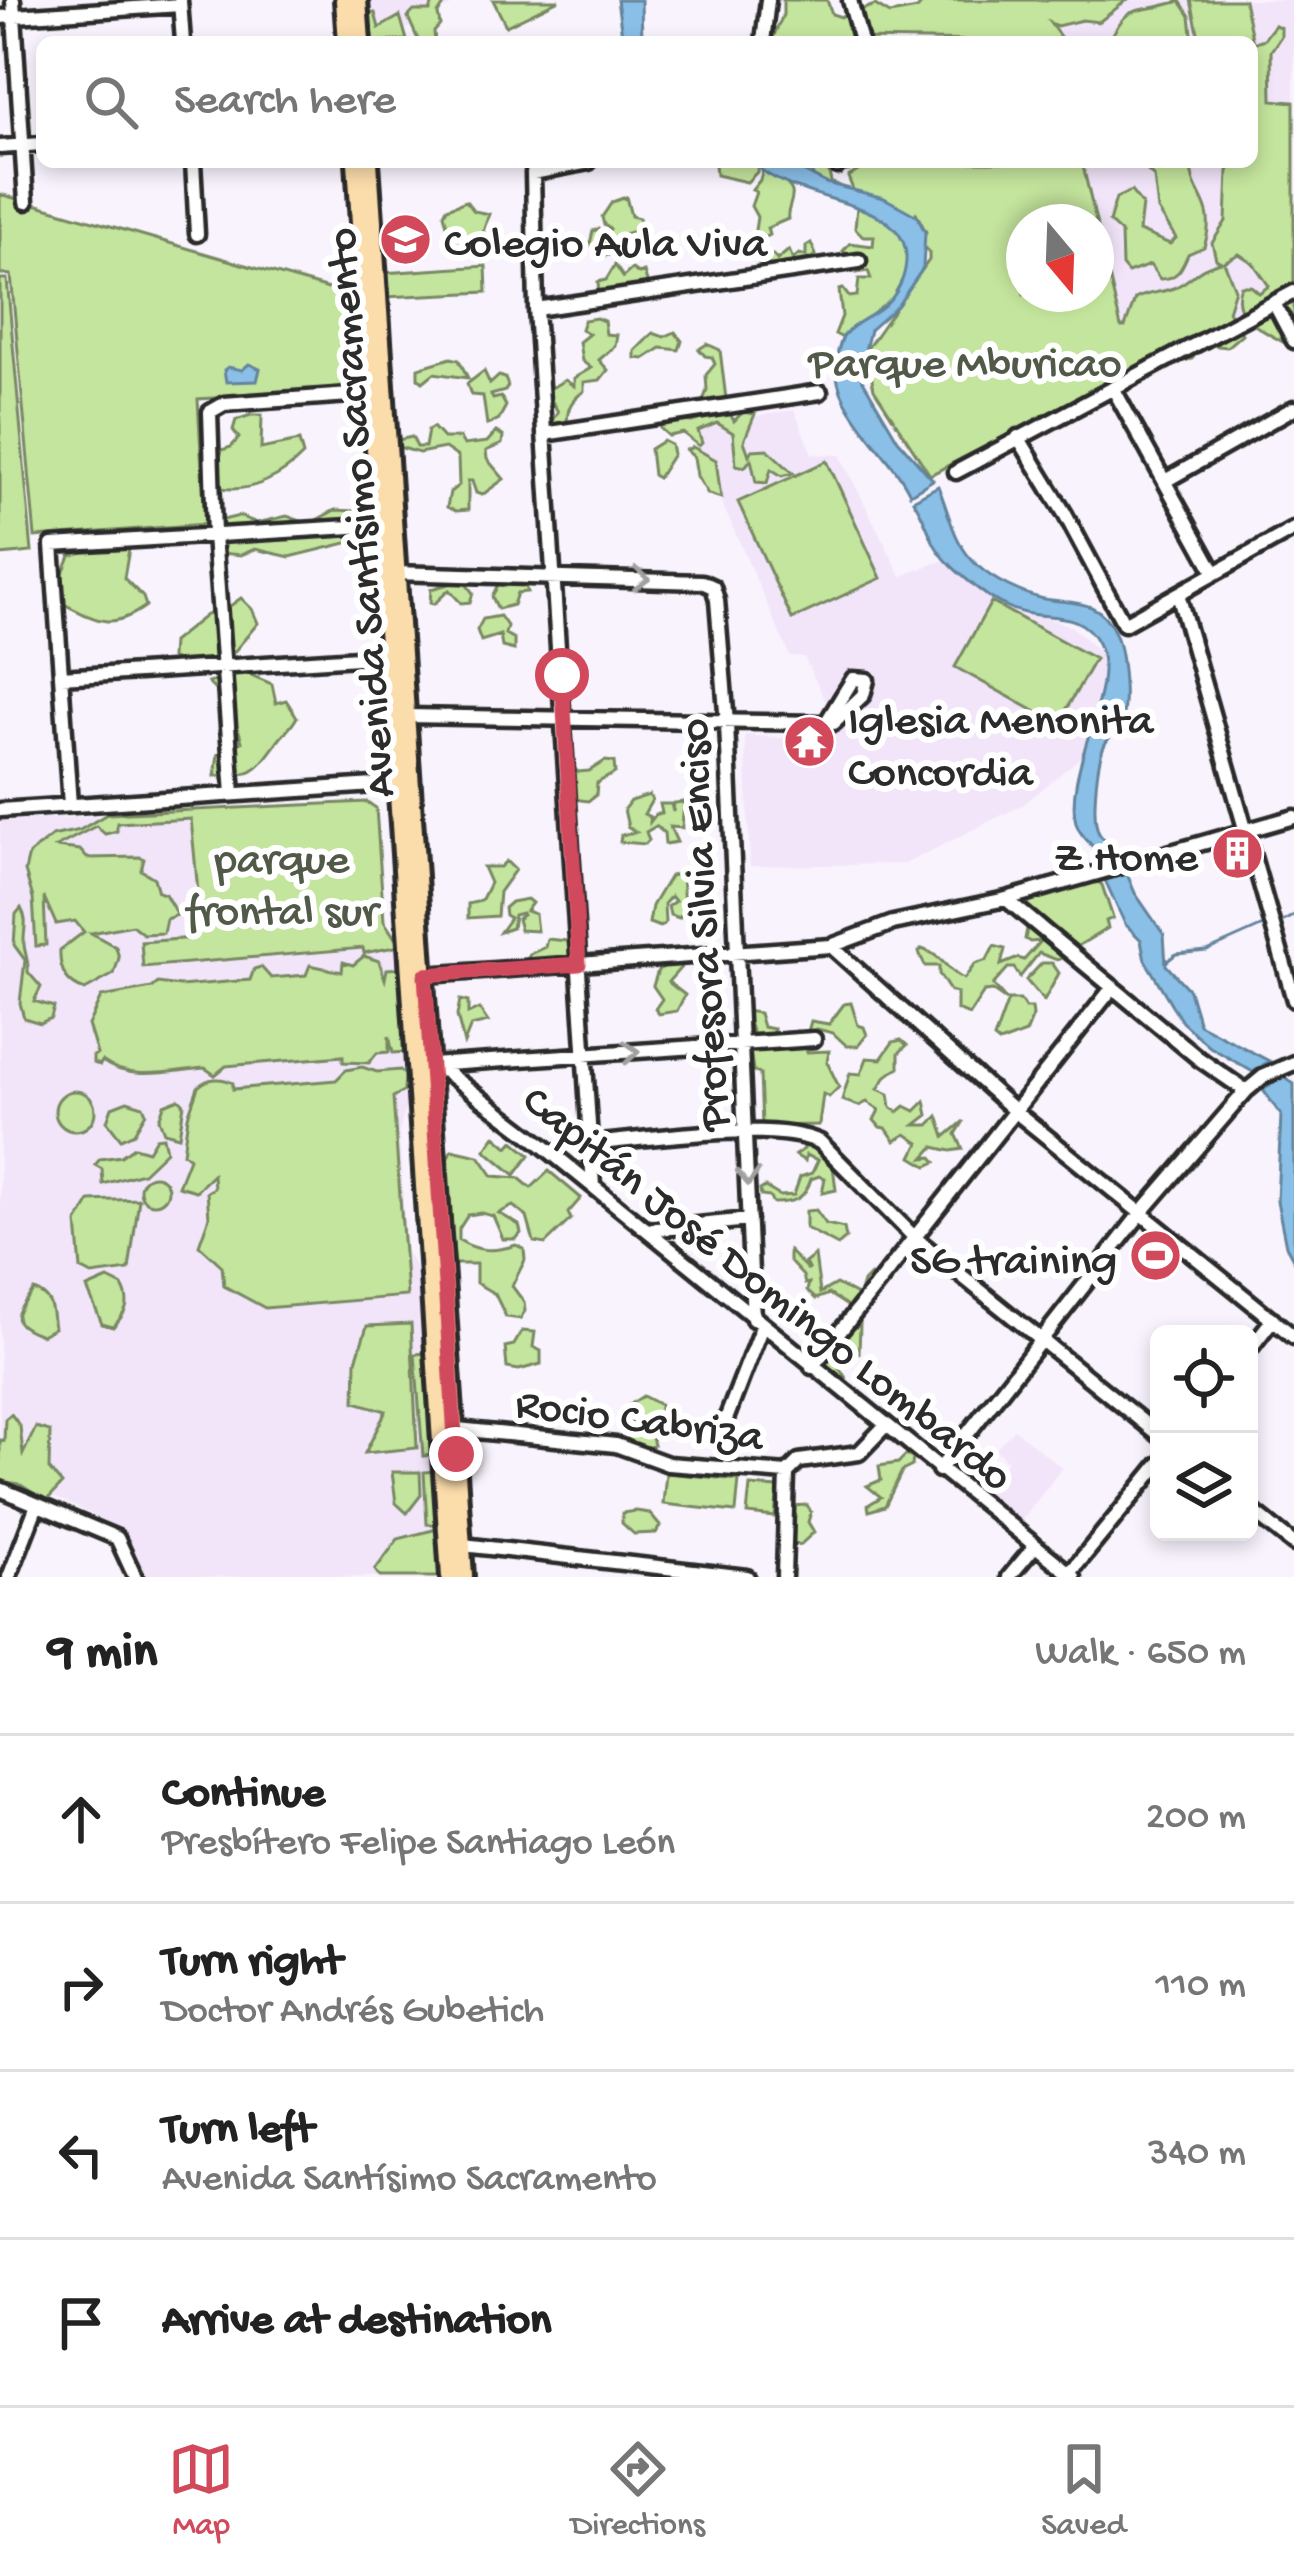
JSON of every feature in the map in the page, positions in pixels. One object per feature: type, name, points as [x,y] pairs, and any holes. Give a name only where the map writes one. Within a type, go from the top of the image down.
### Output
[{"type":"main road","points":[[344,0],[347,36]]},
{"type":"main road","points":[[358,0],[361,36]]},
{"type":"main road","name":"Avenida Santísimo Sacramento","points":[[358,168],[364,183],[390,573],[407,716],[404,783],[422,1062],[455,1543],[464,1577]]},
{"type":"main road","name":"Avenida Santísimo Sacramento","points":[[364,183],[368,168]]},
{"type":"main road","name":"Avenida Santísimo Sacramento","points":[[390,573],[389,656],[425,975],[422,1062]]},
{"type":"main road","name":"Avenida Santísimo Sacramento","points":[[450,1577],[455,1543]]},
{"type":"street","points":[[13,0],[7,17],[26,146],[26,202]]},
{"type":"street","points":[[764,36],[768,0]]},
{"type":"street","points":[[850,0],[859,36]]},
{"type":"street","points":[[7,17],[180,3],[183,36]]},
{"type":"street","points":[[0,147],[36,145]]},
{"type":"street","points":[[193,168],[197,234]]},
{"type":"street","points":[[558,168],[533,173],[536,309],[593,1186]]},
{"type":"street","points":[[536,309],[860,261]]},
{"type":"street","points":[[956,472],[1294,292]]},
{"type":"street","points":[[1274,303],[1294,340]]},
{"type":"street","points":[[1113,388],[1215,573]]},
{"type":"street","points":[[544,434],[820,392]]},
{"type":"street","points":[[233,794],[207,421],[215,406],[378,393]]},
{"type":"street","points":[[1165,482],[1294,408]]},
{"type":"street","points":[[1018,437],[1124,624],[1294,529]]},
{"type":"street","points":[[70,805],[52,545],[387,525]]},
{"type":"street","points":[[390,573],[555,574]]},
{"type":"street","name":"Profesora Silvia Enciso","points":[[555,574],[702,581],[713,587],[717,600],[757,1323],[723,1427]]},
{"type":"street","points":[[1178,594],[1294,1000]]},
{"type":"street","points":[[61,676],[389,656]]},
{"type":"street","points":[[407,716],[826,723]]},
{"type":"street","points":[[0,810],[404,783]]},
{"type":"street","points":[[425,975],[831,946],[893,923],[1006,898],[1294,817]]},
{"type":"street","points":[[1006,898],[1198,1058],[1248,1089]]},
{"type":"street","points":[[831,946],[1016,1112],[1294,1337]]},
{"type":"street","points":[[812,1366],[1113,987]]},
{"type":"street","points":[[422,1062],[814,1040]]},
{"type":"street","name":"Capitán José Domingo Lombardo","points":[[422,1062],[446,1072],[593,1186],[1072,1575]]},
{"type":"street","points":[[939,1470],[1141,1213],[1248,1089],[1294,1063]]},
{"type":"street","points":[[588,1144],[747,1133],[805,1135],[820,1142],[915,1238],[1157,1433]]},
{"type":"street","points":[[647,1230],[749,1220]]},
{"type":"street","points":[[1258,1338],[1273,1319]]},
{"type":"street","name":"Rocio Cabriza","points":[[447,1427],[616,1445],[668,1464],[787,1473],[800,1461],[859,1453],[885,1426]]},
{"type":"street","points":[[784,1577],[787,1473]]},
{"type":"street","points":[[1072,1575],[1150,1475]]},
{"type":"street","points":[[0,1490],[117,1538],[135,1577]]},
{"type":"street","points":[[9,1577],[37,1504]]},
{"type":"street","points":[[1258,1515],[1294,1544]]},
{"type":"street","points":[[455,1543],[621,1570],[747,1577]]},
{"type":"street","points":[[1010,1577],[1035,1546]]},
{"type":"shaded area","points":[[370,0],[462,0],[393,36],[373,36]]},
{"type":"shaded area","points":[[1044,0],[1294,0],[1294,284],[1131,370],[1114,298],[1114,204],[1092,204],[1083,168],[1258,168],[1258,36],[1053,36]]},
{"type":"shaded area","name":"Colegio Aula Viva","points":[[420,208],[426,256],[386,258],[384,222]]},
{"type":"shaded area","points":[[794,410],[812,454],[840,455],[901,576],[950,558],[1003,601],[1072,627],[1103,655],[1111,673],[1087,752],[1024,804],[905,864],[750,866],[745,735],[815,741],[840,731],[804,657],[790,656],[688,427]]},
{"type":"shaded area","points":[[367,802],[377,808],[385,920],[400,941],[410,1093],[399,1132],[406,1252],[422,1276],[443,1577],[140,1577],[125,1537],[111,1524],[0,1476],[0,821]]},
{"type":"shaded area","points":[[1014,1429],[1062,1468],[1019,1524],[981,1492],[1007,1461],[995,1449]]},
{"type":"green space","points":[[434,0],[447,0],[438,14],[440,25],[434,36],[416,36],[408,17],[414,11],[430,11]]},
{"type":"green space","points":[[493,0],[559,0],[506,26]]},
{"type":"green space","points":[[783,0],[827,0],[832,14],[841,17],[875,5],[890,14],[917,9],[925,0],[1127,0],[1099,22],[1050,23],[1060,36],[774,36],[783,15]]},
{"type":"green space","name":"Parque Mburicao","points":[[1191,0],[1244,0],[1252,36],[1199,36]]},
{"type":"green space","points":[[1180,1],[1190,16],[1192,36],[1112,36],[1134,11]]},
{"type":"green space","points":[[364,13],[375,13],[379,28],[400,16],[406,36],[363,36]]},
{"type":"green space","name":"Parque Mburicao","points":[[1275,25],[1281,28],[1281,36],[1271,51],[1272,100],[1294,102],[1294,349],[1254,325],[1240,308],[1241,286],[1251,286],[1259,293],[1269,286],[1253,263],[1239,254],[1224,262],[1235,289],[1228,311],[1242,334],[1227,347],[1217,346],[1216,338],[1192,359],[1166,365],[1156,374],[1107,391],[1105,384],[1087,398],[1056,409],[1028,428],[930,475],[874,389],[866,350],[929,260],[918,239],[926,232],[916,213],[913,218],[854,192],[848,177],[863,168],[1083,168],[1092,204],[1006,204],[1006,312],[1114,312],[1114,297],[1121,327],[1135,299],[1176,287],[1221,262],[1212,243],[1226,221],[1228,171],[1258,168],[1258,41]]},
{"type":"green space","points":[[715,168],[757,168],[747,182],[716,175]]},
{"type":"green space","points":[[763,168],[768,168],[788,185],[792,195],[788,219],[767,228],[769,235],[759,240],[754,237],[757,217],[751,206],[756,192],[752,190]]},
{"type":"green space","points":[[811,168],[852,168],[829,173],[831,182],[845,189],[815,182]]},
{"type":"green space","points":[[1144,168],[1192,168],[1208,219],[1204,247],[1188,254],[1171,277],[1160,279],[1150,265],[1128,273],[1122,266],[1121,233],[1114,227],[1116,198],[1131,191],[1142,205],[1139,231],[1170,244],[1176,238],[1158,210],[1154,177]]},
{"type":"green space","points":[[0,194],[356,297],[361,389],[198,399],[205,524],[35,537],[11,275],[0,274]]},
{"type":"green space","points":[[626,197],[631,216],[639,218],[641,225],[624,234],[620,251],[599,258],[590,244],[593,231],[599,229],[605,236],[610,229],[602,217],[612,202]]},
{"type":"green space","points":[[466,201],[474,211],[489,214],[483,232],[498,239],[478,258],[472,256],[478,249],[475,244],[467,246],[466,256],[457,254],[451,238],[463,237],[448,229],[444,214],[447,208]]},
{"type":"green space","points":[[857,206],[896,221],[909,244],[910,266],[892,299],[843,338],[835,334],[842,316],[839,290],[857,296],[859,279],[871,279],[868,271],[857,273],[856,260],[843,251],[850,243],[873,246],[874,236],[863,236],[855,228]]},
{"type":"green space","points":[[811,243],[816,255],[805,263],[759,265],[759,252],[777,260],[789,250],[793,259],[806,256]]},
{"type":"green space","points":[[615,265],[623,277],[632,269],[644,272],[643,291],[626,289],[599,297],[598,282],[606,280]]},
{"type":"green space","points":[[486,266],[487,292],[385,297],[383,273]]},
{"type":"green space","points":[[0,279],[7,279],[32,552],[0,555]]},
{"type":"green space","points":[[584,320],[604,321],[606,334],[617,335],[615,346],[599,360],[608,370],[600,380],[584,382],[567,422],[558,428],[550,423],[558,412],[546,391],[565,380],[574,386],[574,378],[591,368],[582,361],[579,342],[589,334],[581,329]]},
{"type":"green space","points":[[675,332],[682,341],[679,350],[661,348],[644,359],[635,358],[635,351],[653,333],[664,337]]},
{"type":"green space","points":[[707,344],[720,350],[726,399],[721,405],[702,404],[706,375],[715,364],[699,349]]},
{"type":"green space","points":[[459,360],[468,378],[434,373],[423,382],[418,378],[418,368]]},
{"type":"green space","points":[[484,371],[490,384],[499,376],[508,386],[491,395],[501,397],[506,406],[499,419],[487,425],[483,396],[471,395],[467,384]]},
{"type":"green space","points":[[728,410],[734,421],[743,412],[755,414],[744,441],[749,455],[752,450],[767,449],[793,473],[782,476],[771,469],[767,483],[756,482],[751,459],[745,467],[736,465],[733,433],[717,423],[698,431],[699,446],[683,433],[669,436],[660,428],[664,419],[692,422]]},
{"type":"green space","points":[[262,415],[261,449],[299,441],[303,455],[266,481],[222,488],[215,475],[222,450],[239,438],[233,430],[236,420]]},
{"type":"green space","points":[[433,427],[443,438],[460,438],[464,445],[487,442],[496,432],[503,436],[502,444],[486,451],[504,479],[482,495],[468,481],[468,510],[447,507],[450,492],[459,485],[458,457],[445,448],[419,453],[399,447],[398,440],[412,437],[417,447],[425,447]]},
{"type":"green space","points":[[663,441],[671,445],[673,454],[658,478],[653,475],[650,449]]},
{"type":"green space","points":[[693,447],[716,460],[721,498],[708,494],[697,476],[694,457],[686,450]]},
{"type":"green space","points":[[827,461],[881,578],[792,619],[738,502]]},
{"type":"green space","points":[[335,510],[356,511],[373,519],[363,539],[290,557],[255,549],[241,555],[220,553],[219,521],[239,516],[257,523],[287,516],[309,524]]},
{"type":"green space","points":[[129,549],[124,578],[146,606],[112,621],[60,602],[58,585],[70,556],[87,550]]},
{"type":"green space","points":[[463,580],[473,593],[470,602],[461,603],[449,590],[430,603],[431,589]]},
{"type":"green space","points":[[499,582],[525,586],[527,592],[517,593],[513,605],[498,609],[492,597]]},
{"type":"green space","points":[[241,598],[258,623],[224,664],[199,674],[171,658],[172,642],[206,615]]},
{"type":"green space","points":[[991,602],[1095,659],[1058,724],[955,667]]},
{"type":"green space","points":[[500,616],[507,626],[505,634],[514,639],[514,650],[502,647],[500,635],[481,641],[477,630],[483,619]]},
{"type":"green space","points":[[244,672],[272,684],[276,703],[286,700],[297,717],[254,769],[215,776],[218,754],[242,742],[239,731],[223,726],[219,694],[208,683]]},
{"type":"green space","points":[[605,761],[614,762],[615,773],[597,783],[596,795],[588,801],[573,799],[572,766],[578,772],[589,771]]},
{"type":"green space","points":[[649,795],[652,800],[644,814],[650,822],[662,813],[660,804],[671,804],[673,812],[674,803],[684,802],[682,828],[670,827],[677,842],[665,844],[664,833],[656,826],[646,832],[649,840],[645,844],[620,842],[621,835],[636,832],[628,827],[624,809],[630,801]]},
{"type":"green space","name":"parque frontal sur","points":[[367,802],[376,808],[384,921],[400,946],[364,953],[363,948],[143,967],[141,942],[194,938],[198,892],[191,819],[117,823],[117,831],[105,834],[96,826],[56,847],[80,850],[87,858],[144,859],[141,870],[154,878],[158,892],[165,894],[177,915],[166,919],[163,933],[143,934],[132,925],[91,933],[116,947],[119,958],[114,974],[85,990],[68,980],[60,950],[84,932],[75,921],[56,924],[44,897],[46,945],[36,946],[33,898],[25,871],[29,854],[52,836],[80,830],[107,814]]},
{"type":"green space","points":[[506,861],[515,870],[499,892],[497,916],[468,918],[468,904],[481,901],[490,883],[483,867],[500,867]]},
{"type":"green space","points":[[682,873],[684,910],[692,889],[704,890],[700,916],[692,919],[684,911],[679,918],[670,915],[668,906],[675,901],[671,896],[664,904],[665,923],[660,927],[649,923],[652,906],[670,876]]},
{"type":"green space","points":[[1097,881],[1113,918],[1106,921],[1108,928],[1073,949],[1013,902]]},
{"type":"green space","points":[[527,899],[532,903],[526,911],[535,914],[537,931],[520,930],[517,919],[522,913],[514,915],[512,928],[500,932],[510,918],[504,908]]},
{"type":"green space","points":[[21,908],[28,972],[41,987],[34,1001],[54,1007],[51,1018],[40,1023],[24,1018],[20,1003],[25,960],[14,945],[16,914]]},
{"type":"green space","points":[[1028,924],[1062,958],[1039,953],[1020,977],[1008,968],[993,985],[1006,1000],[993,991],[984,992],[969,1015],[957,1010],[957,993],[950,991],[939,966],[925,966],[919,952],[929,952],[964,979],[975,964],[987,960],[994,946],[1005,949],[1001,965],[1024,960],[1041,941],[1025,939]]},
{"type":"green space","points":[[547,939],[567,941],[574,951],[571,958],[524,965],[530,954],[545,947]]},
{"type":"green space","points":[[364,956],[379,961],[385,979],[387,969],[401,968],[407,1052],[393,1053],[389,1036],[389,1052],[377,1053],[369,1063],[343,1062],[343,1056],[226,1066],[215,1075],[205,1068],[138,1073],[102,1061],[93,1063],[97,1054],[88,1025],[101,997],[158,983],[180,986],[250,980],[254,969],[261,967],[271,978],[306,975],[310,965],[342,972],[343,962],[353,965]]},
{"type":"green space","points":[[677,960],[684,964],[668,982],[685,995],[677,1011],[659,1014],[655,1009],[662,999],[653,986],[658,970]]},
{"type":"green space","points":[[1042,963],[1052,963],[1059,973],[1044,1001],[1026,980]]},
{"type":"green space","points":[[460,1000],[468,1002],[468,1014],[479,1009],[488,1022],[471,1026],[464,1043],[457,1016]]},
{"type":"green space","points":[[1008,1000],[1020,1000],[1025,1008],[1032,1008],[1033,1016],[1026,1033],[999,1043],[994,1039]]},
{"type":"green space","points":[[851,1003],[867,1035],[858,1046],[847,1046],[833,1033],[817,1029],[797,1045],[807,1052],[829,1051],[827,1062],[839,1087],[829,1097],[823,1094],[819,1125],[762,1126],[760,1074],[753,1071],[750,1049],[765,1037],[753,1034],[745,1011],[759,1013],[763,1027],[774,1029],[771,1038],[793,1038],[797,1031],[807,1035],[811,1021],[829,1024],[844,1004]]},
{"type":"green space","points":[[901,1040],[907,1045],[899,1053],[899,1068],[878,1089],[889,1094],[891,1107],[898,1112],[905,1106],[915,1111],[925,1101],[928,1115],[915,1125],[929,1125],[938,1116],[945,1137],[964,1121],[956,1134],[963,1149],[934,1147],[924,1158],[936,1162],[927,1166],[912,1157],[919,1143],[906,1134],[895,1141],[874,1120],[879,1110],[867,1102],[859,1106],[842,1100],[850,1073],[861,1074],[867,1058],[881,1059],[893,1042]]},
{"type":"green space","points":[[362,1067],[377,1072],[400,1070],[405,1075],[404,1091],[393,1097],[407,1296],[265,1308],[224,1286],[222,1266],[199,1245],[209,1217],[207,1192],[214,1188],[213,1175],[196,1191],[178,1186],[189,1158],[183,1153],[198,1087],[215,1079],[233,1083],[233,1089],[336,1080],[346,1070]]},
{"type":"green space","points":[[75,1091],[89,1097],[95,1111],[89,1125],[75,1131],[61,1125],[55,1111],[61,1097]]},
{"type":"green space","points":[[179,1099],[184,1104],[179,1136],[164,1132],[159,1119],[164,1105]]},
{"type":"green space","points":[[127,1101],[143,1106],[146,1113],[134,1133],[121,1139],[107,1121],[112,1107]]},
{"type":"green space","points":[[495,1136],[508,1147],[513,1141],[530,1155],[515,1175],[485,1150]]},
{"type":"green space","points":[[163,1137],[166,1151],[143,1173],[103,1184],[102,1169],[95,1165],[100,1159],[121,1156],[134,1147],[148,1151],[156,1138]]},
{"type":"green space","points":[[803,1137],[820,1141],[820,1155],[833,1166],[836,1190],[822,1193],[825,1178],[819,1176],[811,1179],[798,1198],[773,1203],[760,1190],[765,1187],[780,1196],[794,1195],[800,1177],[812,1173],[818,1160],[806,1155],[805,1161],[795,1155],[804,1149]]},
{"type":"green space","points":[[452,1150],[479,1156],[493,1176],[519,1178],[531,1188],[549,1171],[581,1198],[568,1213],[571,1219],[545,1244],[534,1242],[527,1217],[513,1206],[499,1213],[519,1225],[521,1233],[516,1239],[503,1239],[493,1216],[481,1213],[468,1215],[459,1229],[459,1240],[473,1247],[493,1250],[516,1245],[524,1249],[525,1260],[512,1286],[524,1302],[520,1319],[506,1317],[495,1294],[476,1283],[476,1264],[455,1264],[443,1190]]},
{"type":"green space","points":[[154,1176],[164,1180],[168,1190],[164,1200],[154,1204],[144,1200],[140,1190],[144,1180]]},
{"type":"green space","points":[[139,1199],[129,1270],[92,1275],[81,1269],[77,1223],[90,1201]]},
{"type":"green space","points":[[816,1210],[826,1224],[844,1228],[846,1238],[838,1245],[806,1228],[806,1211]]},
{"type":"green space","points":[[789,1251],[809,1271],[805,1263],[815,1255],[820,1293],[836,1284],[859,1296],[870,1275],[879,1292],[872,1300],[849,1307],[829,1294],[816,1299],[789,1261]]},
{"type":"green space","points":[[108,1279],[122,1286],[127,1298],[124,1313],[113,1327],[102,1324],[87,1288]]},
{"type":"green space","points":[[34,1290],[52,1310],[54,1328],[41,1335],[22,1326],[17,1317]]},
{"type":"green space","points":[[411,1324],[417,1448],[365,1453],[386,1411],[355,1402],[356,1361],[367,1326]]},
{"type":"green space","points":[[860,1324],[859,1353],[837,1364],[846,1378],[840,1382],[824,1369],[826,1362]]},
{"type":"green space","points":[[522,1331],[535,1332],[533,1347],[541,1351],[541,1364],[507,1368],[505,1347],[514,1345]]},
{"type":"green space","points":[[426,1353],[434,1455],[423,1456],[415,1354]]},
{"type":"green space","points":[[643,1396],[660,1405],[660,1414],[648,1421],[654,1445],[643,1450],[631,1447],[627,1440],[633,1425],[626,1407]]},
{"type":"green space","points":[[11,1414],[20,1426],[23,1454],[36,1427],[50,1431],[49,1469],[62,1484],[46,1501],[19,1484],[0,1481],[0,1440],[4,1441],[5,1419]]},
{"type":"green space","points":[[906,1455],[913,1458],[912,1466],[902,1471],[885,1506],[869,1511],[868,1505],[881,1497],[867,1486],[881,1480],[879,1466],[898,1463]]},
{"type":"green space","points":[[435,1471],[439,1525],[427,1524],[424,1472]]},
{"type":"green space","points":[[392,1472],[420,1472],[421,1495],[407,1513],[396,1503]]},
{"type":"green space","points":[[666,1473],[739,1480],[736,1512],[663,1504]]},
{"type":"green space","points":[[750,1486],[778,1488],[775,1517],[747,1514]]},
{"type":"green space","points":[[807,1505],[814,1532],[800,1545],[792,1543],[791,1506]]},
{"type":"green space","points":[[622,1513],[649,1513],[660,1526],[656,1533],[634,1534],[622,1523]]},
{"type":"green space","points":[[437,1529],[440,1577],[380,1577],[375,1570],[398,1539]]},
{"type":"water","points":[[617,0],[641,0],[642,36],[622,36]]},
{"type":"water","points":[[760,168],[797,168],[826,183],[884,198],[917,216],[925,232],[923,268],[898,305],[870,330],[859,374],[898,440],[933,480],[910,494],[849,408],[836,371],[844,335],[882,308],[902,280],[906,257],[900,236],[863,209]]},
{"type":"water","points":[[249,364],[260,369],[257,381],[226,382],[224,370],[242,370]]},
{"type":"water","points":[[938,486],[958,538],[985,572],[1027,594],[1093,608],[1114,631],[1123,676],[1123,713],[1102,752],[1095,804],[1100,835],[1119,854],[1102,859],[1076,823],[1077,779],[1102,682],[1098,643],[1075,621],[1025,613],[1000,603],[952,566],[936,547],[913,500]]},
{"type":"water","points":[[1127,874],[1164,935],[1166,965],[1189,990],[1199,1024],[1269,1061],[1253,1072],[1210,1047],[1182,1022],[1105,880]]},
{"type":"water","points":[[1283,1076],[1294,1084],[1294,1261],[1286,1246],[1277,1201],[1281,1115],[1263,1090]]},
{"type":"waterway","points":[[1284,921],[1294,915]]},
{"type":"waterway","points":[[1166,962],[1176,954],[1207,951],[1263,926]]},
{"type":"place","name":"Colegio Aula Viva","points":[[405,239]]},
{"type":"place","name":"Iglesia Menonita Concordia","points":[[809,742]]},
{"type":"place","name":"Z Home","points":[[1237,853]]},
{"type":"place","name":"SG training","points":[[1156,1256]]},
{"type":"route","points":[[456,1454],[425,975],[579,964],[562,675]]}]
